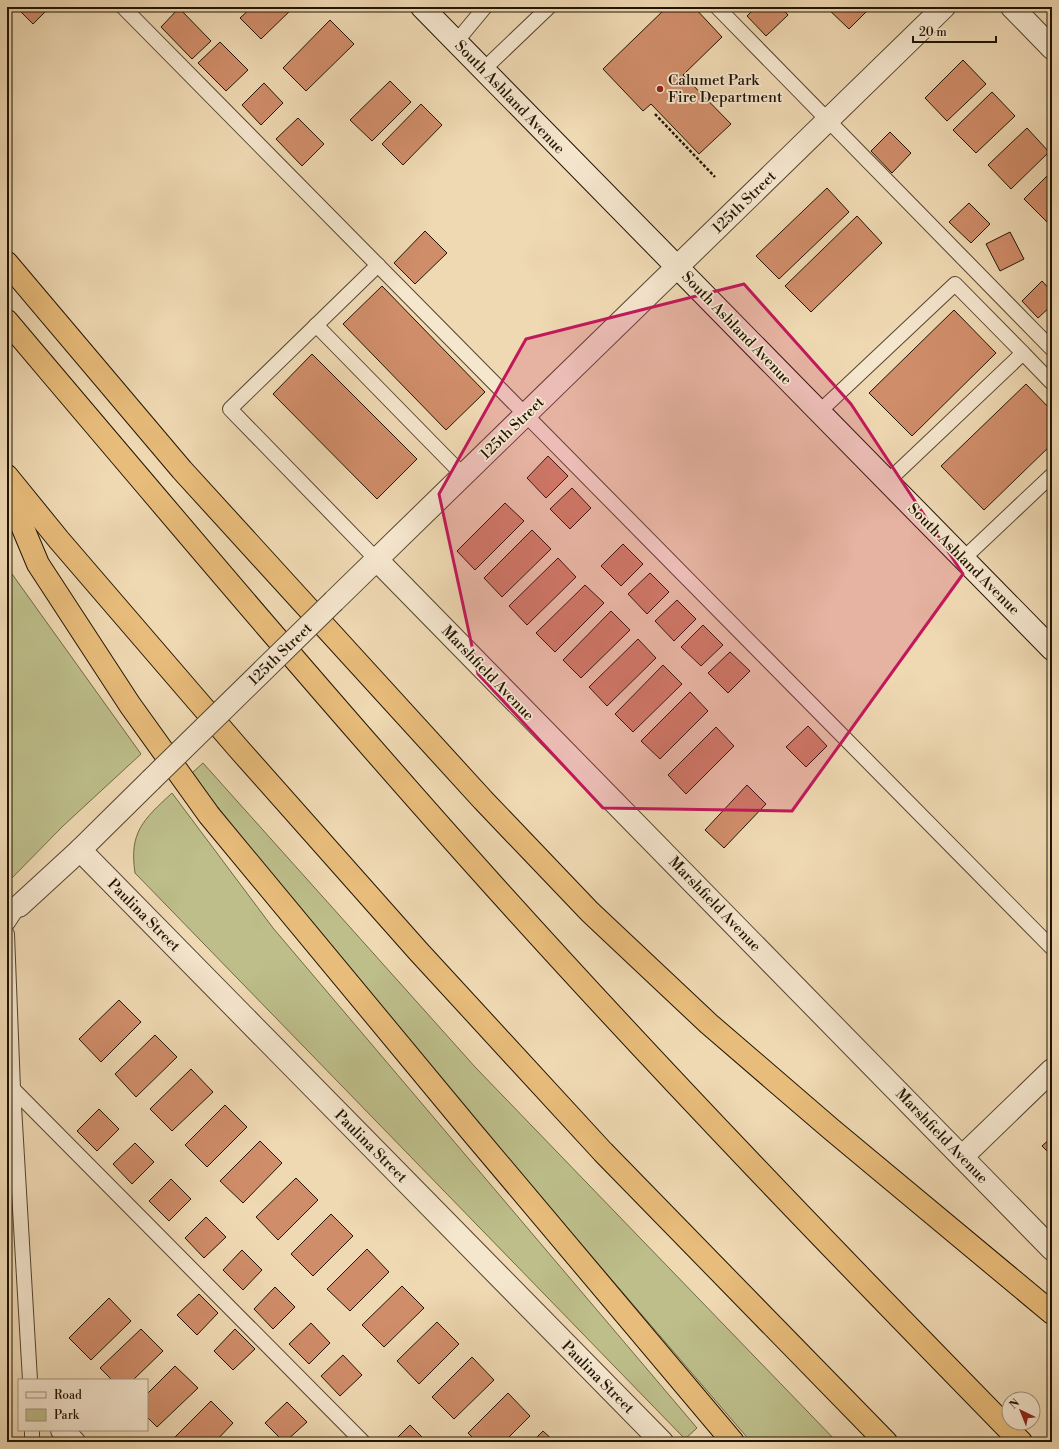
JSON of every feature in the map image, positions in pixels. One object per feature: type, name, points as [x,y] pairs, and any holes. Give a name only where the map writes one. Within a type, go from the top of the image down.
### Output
[{"type":"highway","points":[[7,263],[188,476],[478,794],[590,912],[715,1029],[836,1134],[1052,1313]]},
{"type":"highway","points":[[7,321],[263,624],[492,885],[673,1081],[883,1301],[1021,1442]]},
{"type":"highway","points":[[7,476],[59,540],[233,742],[418,952],[603,1152],[886,1442]]},
{"type":"highway","points":[[7,490],[38,564],[130,705],[209,815],[471,1131],[733,1442]]},
{"type":"street","name":"South Ashland Avenue","points":[[422,7],[1052,649]]},
{"type":"street","name":"125th Street","points":[[18,906],[80,850],[944,7]]},
{"type":"street","points":[[1012,7],[1052,48]]},
{"type":"street","name":"Marshfield Avenue","points":[[377,560],[1052,1249]]},
{"type":"street","name":"Paulina Street","points":[[80,850],[662,1442]]},
{"type":"street","points":[[962,1157],[1052,1070]]},
{"type":"street","points":[[63,1431],[74,1442]]},
{"type":"lane","points":[[123,7],[1052,948]]},
{"type":"lane","points":[[456,42],[485,7]]},
{"type":"lane","points":[[483,70],[549,7]]},
{"type":"lane","points":[[716,7],[1052,349]]},
{"type":"lane","points":[[377,560],[230,409],[378,265]]},
{"type":"lane","points":[[819,412],[955,284],[1052,383]]},
{"type":"lane","points":[[316,325],[463,475]]},
{"type":"lane","points":[[887,482],[1023,353]]},
{"type":"lane","points":[[963,559],[1052,476]]},
{"type":"lane","points":[[7,924],[18,906]]},
{"type":"lane","points":[[7,934],[13,1089],[30,1379]]},
{"type":"lane","points":[[13,1089],[363,1442]]},
{"type":"lane","points":[[32,1431],[32,1442]]},
{"type":"path","points":[[655,114],[715,177]]},
{"type":"highlighted area","points":[[744,284],[851,404],[963,574],[792,811],[603,808],[478,674],[439,494],[526,339]]},
{"type":"green space","points":[[7,567],[141,754],[63,826],[7,883]]},
{"type":"green space","points":[[203,763],[476,1068],[837,1442],[751,1442],[290,903],[192,773]]},
{"type":"green space","points":[[172,793],[273,928],[697,1428],[685,1439],[135,873],[134,847],[140,828],[153,811]]},
{"type":"building","points":[[16,7],[50,7],[33,24]]},
{"type":"building","points":[[252,7],[294,7],[261,39],[240,18]]},
{"type":"building","name":"Calumet Park Fire Department","points":[[667,7],[694,7],[722,37],[683,75],[731,124],[699,154],[651,104],[643,111],[603,69]]},
{"type":"building","points":[[756,7],[781,7],[788,15],[766,36],[747,16]]},
{"type":"building","points":[[826,7],[871,7],[849,29]]},
{"type":"building","points":[[179,8],[211,41],[192,59],[161,27]]},
{"type":"building","points":[[330,20],[354,44],[306,91],[283,68]]},
{"type":"building","points":[[220,42],[248,70],[226,91],[198,63]]},
{"type":"building","points":[[963,60],[986,84],[947,121],[925,98]]},
{"type":"building","points":[[390,81],[411,102],[372,141],[350,120]]},
{"type":"building","points":[[264,83],[283,103],[261,125],[242,105]]},
{"type":"building","points":[[992,92],[1015,116],[976,153],[953,130]]},
{"type":"building","points":[[421,104],[442,125],[403,165],[382,144]]},
{"type":"building","points":[[298,118],[324,144],[302,166],[276,139]]},
{"type":"building","points":[[1027,128],[1049,152],[1011,189],[988,165]]},
{"type":"building","points":[[890,132],[911,153],[892,173],[871,151]]},
{"type":"building","points":[[1052,171],[1052,217],[1047,222],[1024,199]]},
{"type":"building","points":[[827,188],[849,212],[779,279],[756,256]]},
{"type":"building","points":[[969,203],[990,224],[971,243],[949,222]]},
{"type":"building","points":[[857,216],[882,243],[811,312],[785,286]]},
{"type":"building","points":[[425,231],[447,253],[415,284],[394,263]]},
{"type":"building","points":[[1010,232],[1024,259],[1000,271],[986,244]]},
{"type":"building","points":[[1042,281],[1052,292],[1052,305],[1038,318],[1022,301]]},
{"type":"building","points":[[382,286],[485,392],[446,430],[343,324]]},
{"type":"building","points":[[954,310],[996,353],[912,436],[869,393]]},
{"type":"building","points":[[312,354],[417,459],[377,499],[273,394]]},
{"type":"building","points":[[1026,384],[1052,411],[1052,444],[984,510],[941,466]]},
{"type":"building","points":[[548,456],[568,476],[546,498],[527,478]]},
{"type":"building","points":[[572,488],[591,508],[570,529],[550,509]]},
{"type":"building","points":[[505,503],[524,521],[475,570],[457,551]]},
{"type":"building","points":[[532,530],[551,549],[502,597],[484,578]]},
{"type":"building","points":[[623,544],[643,564],[621,586],[601,566]]},
{"type":"building","points":[[558,558],[576,577],[527,625],[509,606]]},
{"type":"building","points":[[650,573],[669,592],[647,614],[628,594]]},
{"type":"building","points":[[585,585],[604,603],[555,652],[536,633]]},
{"type":"building","points":[[677,600],[696,619],[674,641],[655,621]]},
{"type":"building","points":[[611,611],[630,630],[581,678],[563,660]]},
{"type":"building","points":[[703,625],[723,645],[701,666],[681,647]]},
{"type":"building","points":[[638,639],[656,658],[607,706],[589,687]]},
{"type":"building","points":[[730,652],[750,671],[728,693],[708,673]]},
{"type":"building","points":[[663,665],[682,684],[633,732],[615,714]]},
{"type":"building","points":[[690,692],[708,711],[660,759],[641,741]]},
{"type":"building","points":[[808,726],[827,746],[806,767],[786,747]]},
{"type":"building","points":[[716,727],[734,746],[686,794],[668,775]]},
{"type":"building","points":[[747,785],[766,804],[724,848],[705,830]]},
{"type":"building","points":[[119,1000],[141,1022],[101,1062],[79,1039]]},
{"type":"building","points":[[155,1035],[177,1057],[136,1097],[115,1074]]},
{"type":"building","points":[[191,1069],[213,1092],[172,1131],[150,1109]]},
{"type":"building","points":[[225,1105],[247,1127],[207,1167],[185,1145]]},
{"type":"building","points":[[99,1109],[119,1129],[97,1151],[77,1131]]},
{"type":"building","points":[[1052,1137],[1052,1156],[1042,1146]]},
{"type":"building","points":[[260,1141],[282,1163],[243,1203],[220,1181]]},
{"type":"building","points":[[135,1143],[154,1162],[132,1184],[113,1164]]},
{"type":"building","points":[[296,1178],[318,1200],[278,1240],[256,1217]]},
{"type":"building","points":[[171,1179],[191,1199],[169,1221],[149,1201]]},
{"type":"building","points":[[331,1214],[353,1236],[313,1276],[291,1254]]},
{"type":"building","points":[[206,1217],[226,1237],[204,1258],[185,1238]]},
{"type":"building","points":[[367,1249],[389,1272],[350,1311],[327,1289]]},
{"type":"building","points":[[242,1250],[262,1270],[243,1290],[223,1270]]},
{"type":"building","points":[[402,1286],[424,1308],[384,1347],[362,1325]]},
{"type":"building","points":[[275,1287],[295,1307],[273,1329],[254,1309]]},
{"type":"building","points":[[199,1294],[218,1313],[197,1335],[177,1315]]},
{"type":"building","points":[[109,1298],[131,1321],[91,1360],[69,1338]]},
{"type":"building","points":[[437,1322],[459,1344],[419,1384],[397,1361]]},
{"type":"building","points":[[311,1323],[330,1343],[309,1364],[289,1344]]},
{"type":"building","points":[[141,1329],[163,1351],[134,1379],[111,1379],[100,1368]]},
{"type":"building","points":[[235,1329],[255,1349],[233,1370],[214,1351]]},
{"type":"building","points":[[343,1355],[362,1375],[340,1396],[321,1376]]},
{"type":"building","points":[[472,1357],[494,1380],[454,1419],[432,1397]]},
{"type":"building","points":[[175,1366],[198,1388],[157,1427],[148,1418],[148,1393]]},
{"type":"building","points":[[508,1393],[530,1416],[504,1442],[477,1442],[468,1433]]},
{"type":"building","points":[[211,1401],[233,1423],[215,1442],[171,1441]]},
{"type":"building","points":[[287,1402],[307,1422],[284,1442],[265,1423]]},
{"type":"building","points":[[410,1425],[427,1442],[393,1442]]},
{"type":"building","points":[[543,1431],[555,1442],[532,1442]]},
{"type":"place","name":"Calumet Park Fire Department","points":[[660,89]]}]
